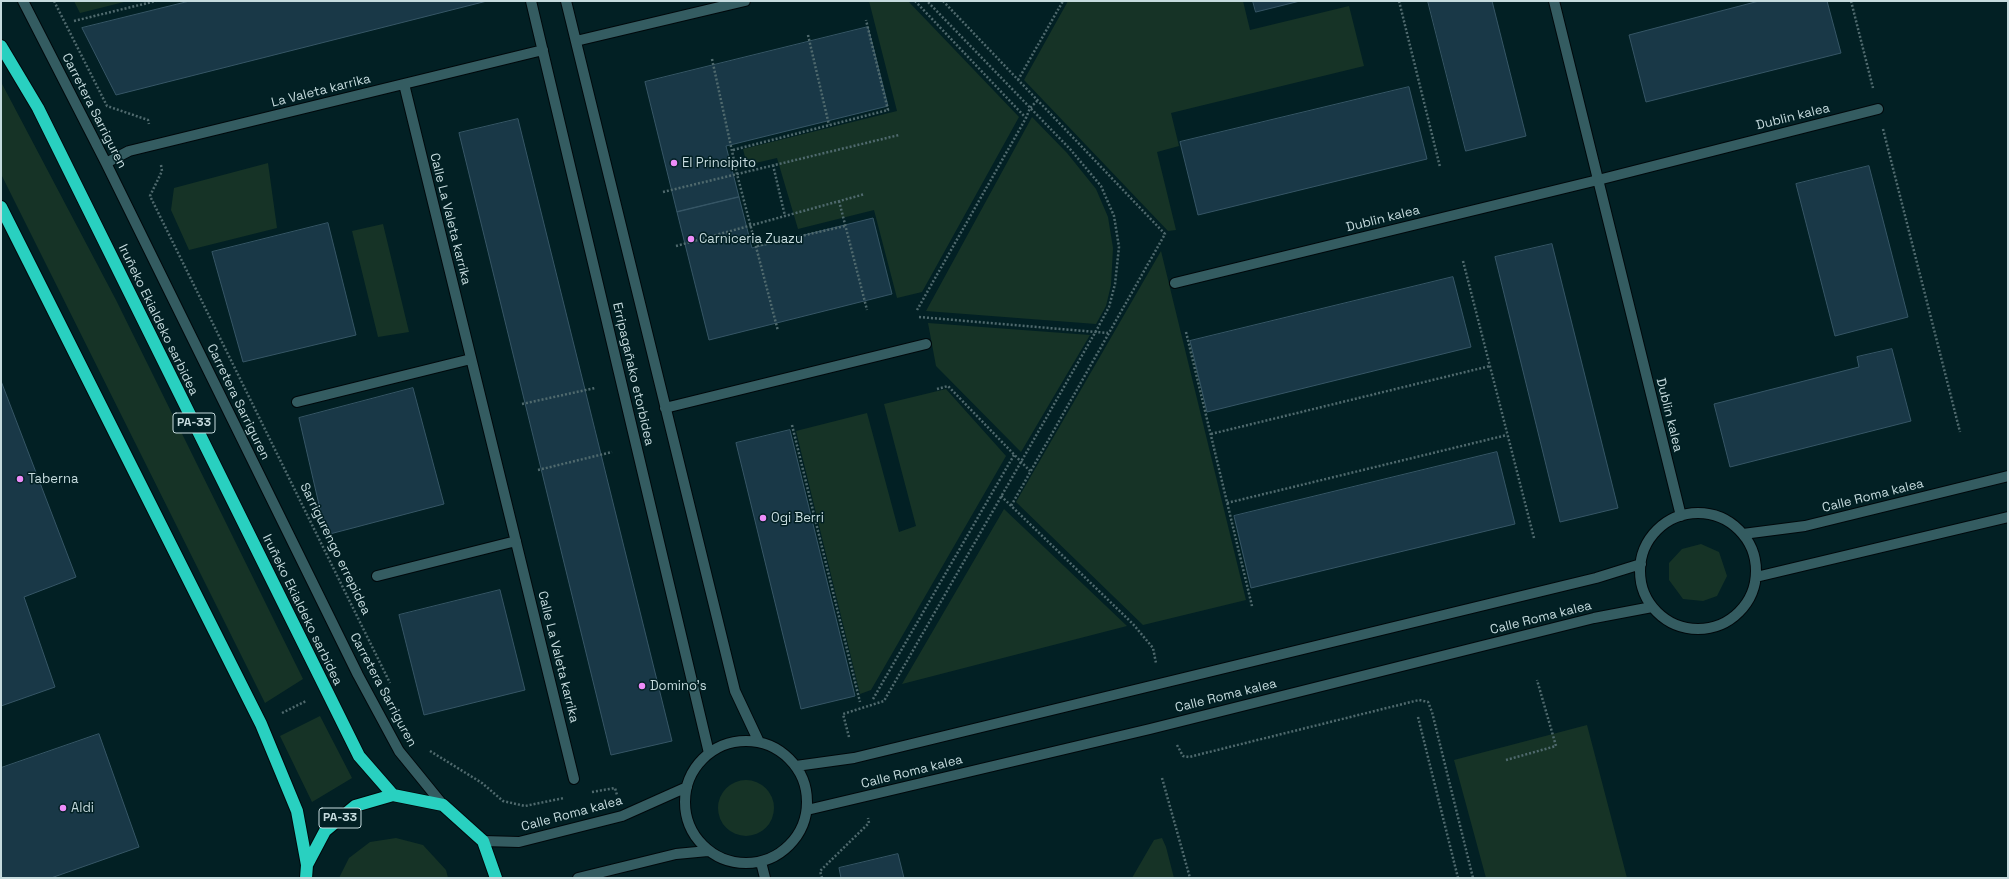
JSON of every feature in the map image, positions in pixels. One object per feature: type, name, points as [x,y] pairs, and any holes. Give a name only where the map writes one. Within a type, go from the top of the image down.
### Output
[{"type":"highway","name":"Iruñeko Ekialdeko sarbidea","points":[[1,46],[38,108],[359,756],[393,796]]},
{"type":"highway","name":"PA-33","points":[[1,207],[261,724],[297,811],[307,865],[306,878]]},
{"type":"highway","name":"PA-33","points":[[307,865],[325,831],[355,806],[393,796],[443,805]]},
{"type":"highway","points":[[443,805],[483,841],[496,878]]},
{"type":"street","name":"Carretera Sarriguren","points":[[23,1],[106,163],[358,675],[399,750],[443,805]]},
{"type":"street","name":"Erripagañako etorbidea","points":[[531,1],[544,50],[709,753]]},
{"type":"street","name":"Erripagañako etorbidea","points":[[566,1],[734,691],[759,742]]},
{"type":"street","points":[[576,41],[745,1]]},
{"type":"street","name":"Dublin kalea","points":[[1554,1],[1681,516]]},
{"type":"street","name":"La Valeta karrika","points":[[106,163],[129,151],[544,50]]},
{"type":"street","name":"Calle La Valeta karrika","points":[[404,84],[574,779]]},
{"type":"street","name":"Dublin kalea","points":[[1175,283],[1598,180],[1878,109]]},
{"type":"street","name":"Erripagañako etorbidea","points":[[665,408],[926,344]]},
{"type":"street","points":[[297,402],[471,359]]},
{"type":"street","name":"Calle Roma kalea","points":[[1743,534],[1805,526],[2008,476]]},
{"type":"street","points":[[1704,513],[1725,520],[1743,534],[1751,547],[1756,561],[1756,577],[1750,599],[1735,617],[1715,628],[1692,629],[1670,622],[1652,607],[1644,594],[1641,579],[1641,564],[1648,543],[1662,526],[1681,516],[1704,513]]},
{"type":"street","points":[[1756,577],[2008,517]]},
{"type":"street","points":[[377,576],[516,541]]},
{"type":"street","name":"Calle Roma kalea","points":[[796,766],[854,758],[1596,578],[1641,564]]},
{"type":"street","name":"Calle Roma kalea","points":[[807,810],[1142,730],[1594,618],[1652,607]]},
{"type":"street","points":[[742,741],[759,742],[773,747],[786,755],[796,766],[803,780],[807,795],[807,810],[802,828],[792,843],[778,855],[761,862],[743,864],[725,860],[708,850],[696,838],[688,822],[685,805],[687,787],[695,768],[709,753],[724,745],[742,741]]},
{"type":"street","name":"Calle Roma kalea","points":[[483,841],[519,842],[622,816],[687,787]]},
{"type":"street","points":[[578,878],[676,854],[708,850]]},
{"type":"street","points":[[761,862],[765,878]]},
{"type":"path","points":[[54,1],[107,106],[148,120]]},
{"type":"path","points":[[74,21],[156,1]]},
{"type":"path","points":[[916,2],[922,1]]},
{"type":"path","points":[[850,742],[843,714],[884,702],[1096,331],[1109,306],[1115,284],[1119,247],[1114,216],[1101,186],[1070,149],[927,1]]},
{"type":"path","points":[[943,1],[1165,234],[1011,506]]},
{"type":"path","points":[[1018,80],[1062,1]]},
{"type":"path","points":[[1399,1],[1440,167]]},
{"type":"path","points":[[1851,1],[1960,432]]},
{"type":"path","points":[[916,2],[1026,118]]},
{"type":"path","points":[[733,150],[888,110],[866,20]]},
{"type":"path","points":[[808,35],[829,125]]},
{"type":"path","points":[[712,59],[737,174],[752,225],[778,331]]},
{"type":"path","points":[[917,310],[1026,118],[1030,108],[1037,101]]},
{"type":"path","points":[[663,192],[899,135]]},
{"type":"path","points":[[773,165],[785,216]]},
{"type":"path","name":"Sarrigurengo errepidea","points":[[162,171],[150,196],[393,690]]},
{"type":"path","points":[[676,246],[864,194]]},
{"type":"path","points":[[839,201],[867,310]]},
{"type":"path","points":[[757,246],[846,226]]},
{"type":"path","points":[[1463,261],[1534,538]]},
{"type":"path","points":[[919,317],[1108,333]]},
{"type":"path","points":[[1186,332],[1252,606]]},
{"type":"path","points":[[1211,434],[1490,366]]},
{"type":"path","points":[[937,390],[948,386],[1030,471]]},
{"type":"path","points":[[522,404],[595,388]]},
{"type":"path","points":[[792,425],[860,702]]},
{"type":"path","points":[[1227,503],[1508,435]]},
{"type":"path","points":[[538,470],[612,452]]},
{"type":"path","points":[[873,699],[1014,455]]},
{"type":"path","points":[[1001,496],[1141,633],[1153,648],[1157,668]]},
{"type":"path","points":[[1506,760],[1556,746],[1537,680]]},
{"type":"path","points":[[1175,740],[1179,752],[1183,756],[1189,758],[1419,700],[1428,702],[1434,718],[1473,878]]},
{"type":"path","points":[[1418,716],[1458,878]]},
{"type":"path","points":[[428,749],[439,759],[482,783],[503,801],[525,806],[570,797]]},
{"type":"path","points":[[1162,778],[1190,878]]},
{"type":"path","points":[[585,794],[615,788]]},
{"type":"path","points":[[822,878],[820,871],[869,823],[867,814]]},
{"type":"green space","points":[[74,1],[128,1],[80,13]]},
{"type":"green space","points":[[869,1],[908,1],[1019,117],[922,292],[897,298],[874,210],[798,229],[777,158],[747,165],[743,149],[897,111]]},
{"type":"green space","points":[[1068,1],[1243,1],[1250,30],[1349,6],[1364,66],[1171,113],[1179,146],[1157,152],[1176,230],[1168,231],[1024,80]]},
{"type":"green space","points":[[1,82],[116,300],[303,679],[265,703],[1,174]]},
{"type":"green space","points":[[1032,117],[1067,153],[1096,189],[1108,217],[1113,248],[1111,285],[1106,306],[1096,324],[926,311]]},
{"type":"green space","points":[[268,163],[277,228],[189,250],[171,210],[174,188]]},
{"type":"green space","points":[[383,224],[409,332],[378,337],[352,231]]},
{"type":"green space","points":[[1161,251],[1246,600],[1143,625],[1016,502]]},
{"type":"green space","points":[[928,323],[1090,335],[1021,452],[936,366]]},
{"type":"green space","points":[[946,389],[1006,456],[871,690],[860,694],[796,431],[867,413],[899,532],[916,526],[884,404]]},
{"type":"green space","points":[[1004,509],[1127,626],[902,684]]},
{"type":"green space","points":[[1701,544],[1719,552],[1727,576],[1717,596],[1703,601],[1683,599],[1669,580],[1669,563],[1682,549]]},
{"type":"green space","points":[[320,716],[352,778],[312,802],[280,736]]},
{"type":"green space","points":[[1587,725],[1627,878],[1486,878],[1454,760]]},
{"type":"green space","points":[[740,780],[752,780],[762,784],[770,792],[774,802],[774,814],[770,824],[762,832],[752,836],[740,836],[730,832],[722,824],[718,814],[718,802],[722,792],[730,784]]},
{"type":"green space","points":[[396,838],[423,845],[446,870],[448,878],[339,878],[349,858],[370,842]]},
{"type":"green space","points":[[1162,838],[1166,847],[1174,878],[1132,878],[1154,840]]},
{"type":"building","points":[[190,1],[487,1],[116,95],[82,28]]},
{"type":"building","points":[[1253,1],[1300,1],[1256,12]]},
{"type":"building","points":[[1428,1],[1492,1],[1526,136],[1466,151]]},
{"type":"building","points":[[1759,1],[1827,1],[1841,53],[1646,102],[1629,35]]},
{"type":"building","points":[[868,27],[888,106],[726,146],[739,197],[677,212],[645,82]]},
{"type":"building","points":[[1409,87],[1427,159],[1198,215],[1180,142]]},
{"type":"building","points":[[518,119],[672,741],[611,755],[459,133]]},
{"type":"building","points":[[1869,166],[1908,317],[1835,336],[1796,184]]},
{"type":"building","points":[[739,197],[752,248],[873,218],[892,294],[709,340],[677,212]]},
{"type":"building","points":[[328,223],[356,335],[243,362],[212,252]]},
{"type":"building","points":[[1552,244],[1618,508],[1560,522],[1495,257]]},
{"type":"building","points":[[1453,277],[1471,347],[1207,412],[1190,341]]},
{"type":"building","points":[[1892,349],[1911,421],[1730,467],[1714,404],[1859,367],[1857,357]]},
{"type":"building","name":"Taberna","points":[[1,381],[76,577],[24,597],[55,687],[1,706]]},
{"type":"building","points":[[413,388],[444,504],[326,535],[299,418]]},
{"type":"building","points":[[790,430],[855,696],[801,709],[736,443]]},
{"type":"building","points":[[1497,452],[1515,524],[1251,588],[1234,516]]},
{"type":"building","points":[[500,590],[525,690],[424,715],[399,615]]},
{"type":"building","name":"Aldi","points":[[99,734],[139,847],[51,878],[1,878],[1,768]]},
{"type":"building","points":[[898,854],[904,878],[841,878],[839,868]]},
{"type":"place","name":"El Principito","points":[[674,163]]},
{"type":"place","name":"Carniceria Zuazu","points":[[691,239]]},
{"type":"place","name":"Taberna","points":[[20,479]]},
{"type":"place","name":"Ogi Berri","points":[[763,518]]},
{"type":"place","name":"Domino's","points":[[642,686]]},
{"type":"place","name":"Aldi","points":[[63,808]]}]
